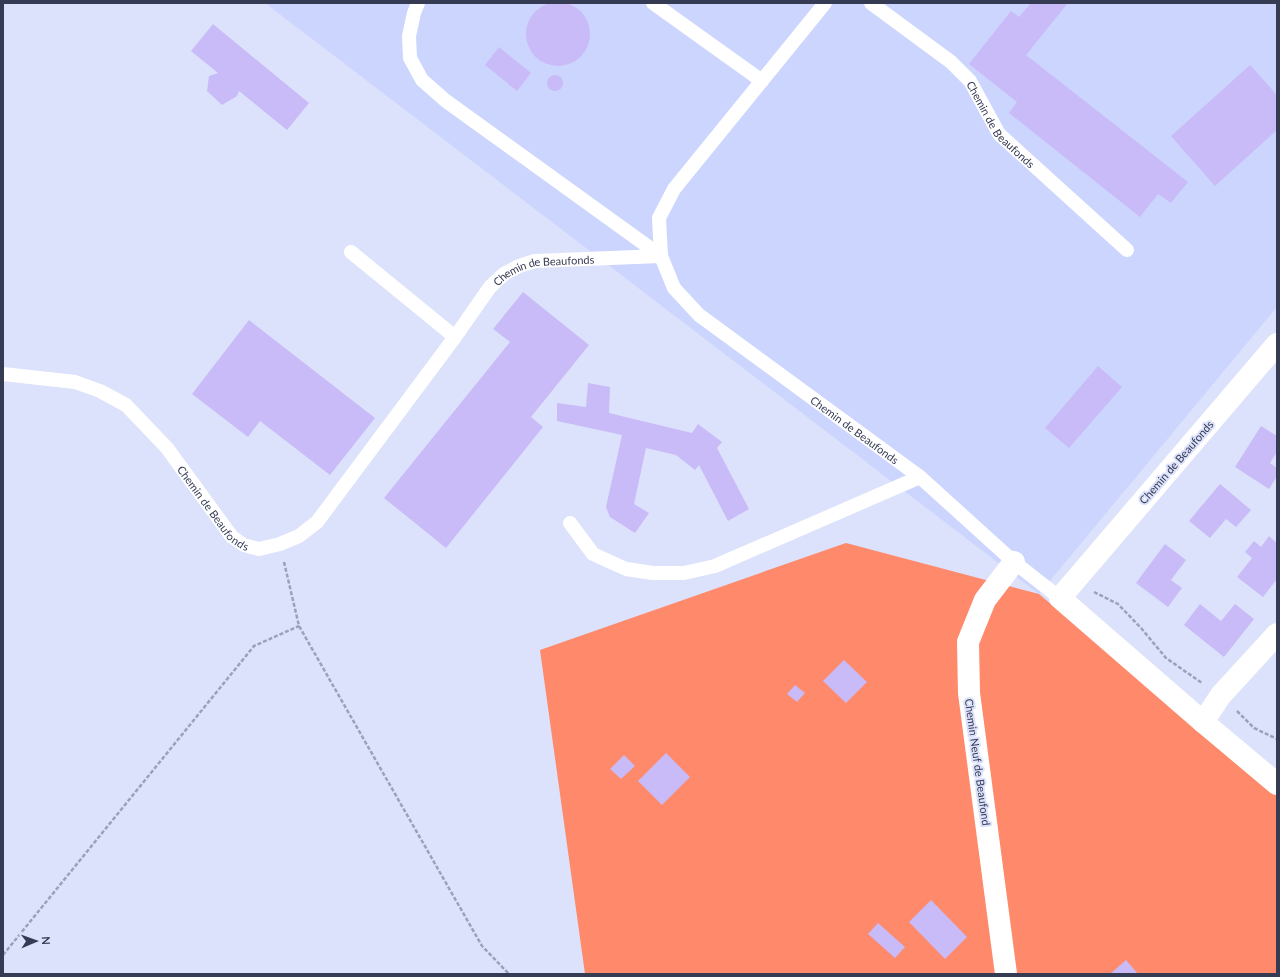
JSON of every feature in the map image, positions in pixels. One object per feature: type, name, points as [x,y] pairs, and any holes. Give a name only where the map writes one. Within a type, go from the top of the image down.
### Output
[{"type":"street","name":"Chemin de Beaufonds","points":[[1277,344],[1060,598],[1277,784]]},
{"type":"street","name":"Chemin Neuf de Beaufond","points":[[1006,974],[968,693],[968,642],[985,600],[1014,562]]},
{"type":"street","points":[[1203,722],[1222,695],[1277,634]]},
{"type":"lane","points":[[418,3],[414,13],[409,36],[410,58],[422,80],[446,101],[661,256]]},
{"type":"lane","points":[[653,3],[762,81]]},
{"type":"lane","name":"Chemin de Beaufonds","points":[[825,3],[674,189],[659,218],[661,256],[674,288],[700,315],[920,477],[1014,562],[1060,598]]},
{"type":"lane","name":"Chemin de Beaufonds","points":[[871,3],[951,62],[970,82],[999,134],[1127,250]]},
{"type":"lane","points":[[351,252],[455,337]]},
{"type":"lane","name":"Chemin de Beaufonds","points":[[3,374],[75,382],[100,391],[126,405],[167,448],[232,537],[244,545],[259,549],[280,544],[299,536],[317,522],[455,337],[490,287],[504,274],[519,266],[541,260],[661,256]]},
{"type":"lane","points":[[570,523],[593,554],[626,568],[653,573],[684,573],[715,566],[920,477]]},
{"type":"path","points":[[280,544],[299,626],[482,946],[509,974]]},
{"type":"path","points":[[1074,581],[1118,604],[1166,658],[1197,680],[1222,695],[1254,728],[1277,739]]},
{"type":"path","points":[[3,955],[254,646],[299,626]]},
{"type":"shaded area","points":[[265,3],[1277,3],[1277,307],[1039,594]]},
{"type":"shaded area","points":[[846,543],[1039,594],[1277,795],[1277,974],[585,974],[540,650]]},
{"type":"building","points":[[552,2],[564,2],[581,11],[588,22],[590,34],[588,46],[581,57],[564,66],[552,66],[540,61],[531,52],[526,40],[526,28],[531,16],[540,7]]},
{"type":"building","points":[[1031,3],[1068,3],[1026,55],[1188,182],[1171,203],[1158,194],[1140,217],[1009,113],[1017,102],[969,64],[1011,11],[1019,17]]},
{"type":"building","points":[[213,24],[309,103],[287,130],[239,91],[237,96],[222,105],[207,91],[209,76],[218,73],[191,51]]},
{"type":"building","points":[[499,47],[531,73],[517,91],[485,65]]},
{"type":"building","points":[[1250,65],[1277,95],[1277,130],[1215,186],[1171,136]]},
{"type":"building","points":[[552,75],[558,75],[563,80],[561,89],[558,91],[552,91],[547,86],[547,80]]},
{"type":"building","points":[[523,292],[589,345],[531,417],[543,427],[446,548],[384,498],[510,342],[493,329]]},
{"type":"building","points":[[249,320],[375,418],[330,475],[260,421],[248,437],[192,394]]},
{"type":"building","points":[[1098,366],[1122,387],[1069,448],[1045,428]]},
{"type":"building","points":[[588,383],[610,387],[609,413],[692,433],[698,424],[722,442],[717,448],[749,509],[728,521],[699,465],[695,470],[676,455],[646,448],[634,504],[649,513],[635,533],[610,517],[606,507],[622,435],[557,421],[557,403],[586,407]]},
{"type":"building","points":[[1261,426],[1277,436],[1277,452],[1270,463],[1277,468],[1277,476],[1269,489],[1235,467]]},
{"type":"building","points":[[1220,484],[1251,510],[1236,527],[1226,519],[1210,538],[1189,521]]},
{"type":"building","points":[[1269,536],[1277,543],[1277,579],[1263,597],[1237,577],[1252,558],[1245,552],[1254,541],[1261,547]]},
{"type":"building","points":[[1165,544],[1186,560],[1171,580],[1182,588],[1168,607],[1136,583]]},
{"type":"building","points":[[1200,604],[1221,621],[1235,604],[1254,619],[1224,657],[1184,625]]},
{"type":"building","points":[[844,660],[867,682],[846,703],[823,681]]},
{"type":"building","points":[[795,685],[805,693],[797,702],[787,694]]},
{"type":"building","points":[[666,753],[690,777],[662,805],[638,781]]},
{"type":"building","points":[[624,755],[635,766],[621,779],[610,769]]},
{"type":"building","points":[[931,900],[967,937],[945,959],[909,922]]},
{"type":"building","points":[[878,923],[905,947],[895,958],[868,934]]},
{"type":"building","points":[[1126,960],[1138,974],[1110,974]]}]
